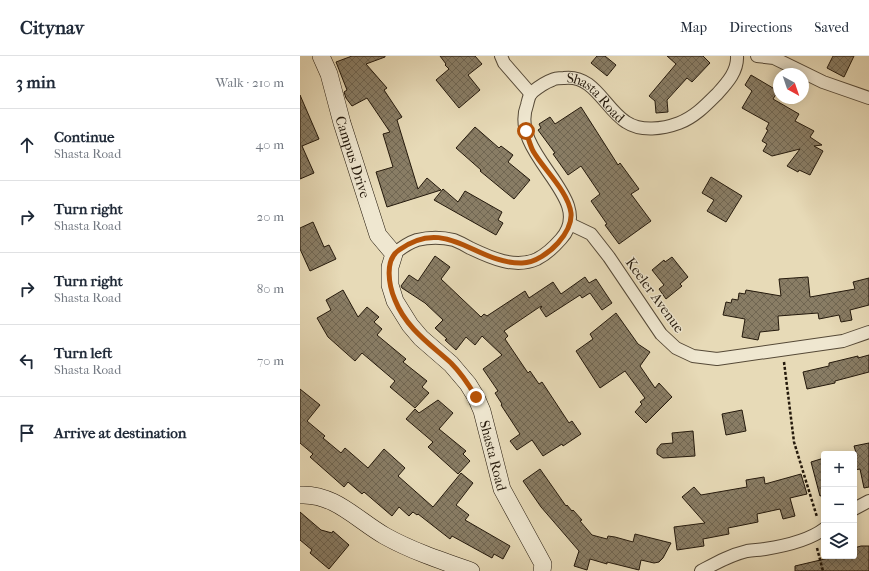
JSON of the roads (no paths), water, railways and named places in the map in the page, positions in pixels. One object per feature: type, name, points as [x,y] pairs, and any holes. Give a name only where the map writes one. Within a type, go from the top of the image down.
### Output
[{"type":"street","name":"Campus Drive","points":[[321,56],[329,74],[342,123],[378,235],[394,254]]},
{"type":"street","points":[[394,254],[407,244],[432,237],[454,240],[492,258],[508,262],[524,263],[538,259],[553,248],[564,236],[570,224],[571,213],[565,197],[533,150],[526,131],[524,112],[531,94],[504,63],[501,56]]},
{"type":"street","name":"Shasta Road","points":[[531,94],[552,79],[568,77],[581,80],[602,97],[612,112],[627,123],[641,128],[655,128],[680,123],[694,115],[706,105],[726,84],[734,71],[737,56]]},
{"type":"street","points":[[757,56],[774,58],[823,82],[869,98]]},
{"type":"street","name":"Keeler Avenue","points":[[570,224],[591,234],[609,257],[661,334],[676,348],[693,356],[717,359],[843,341],[869,332]]},
{"type":"street","name":"Shasta Road","points":[[394,254],[390,267],[390,285],[395,302],[414,330],[451,364],[468,384],[476,397],[482,411],[502,489],[543,564],[542,571]]},
{"type":"street","points":[[300,495],[318,496],[326,499],[346,509],[385,536],[429,556],[471,571]]},
{"type":"street","points":[[857,507],[869,501]]},
{"type":"street","points":[[701,571],[725,558],[747,551],[767,548],[820,532]]}]
